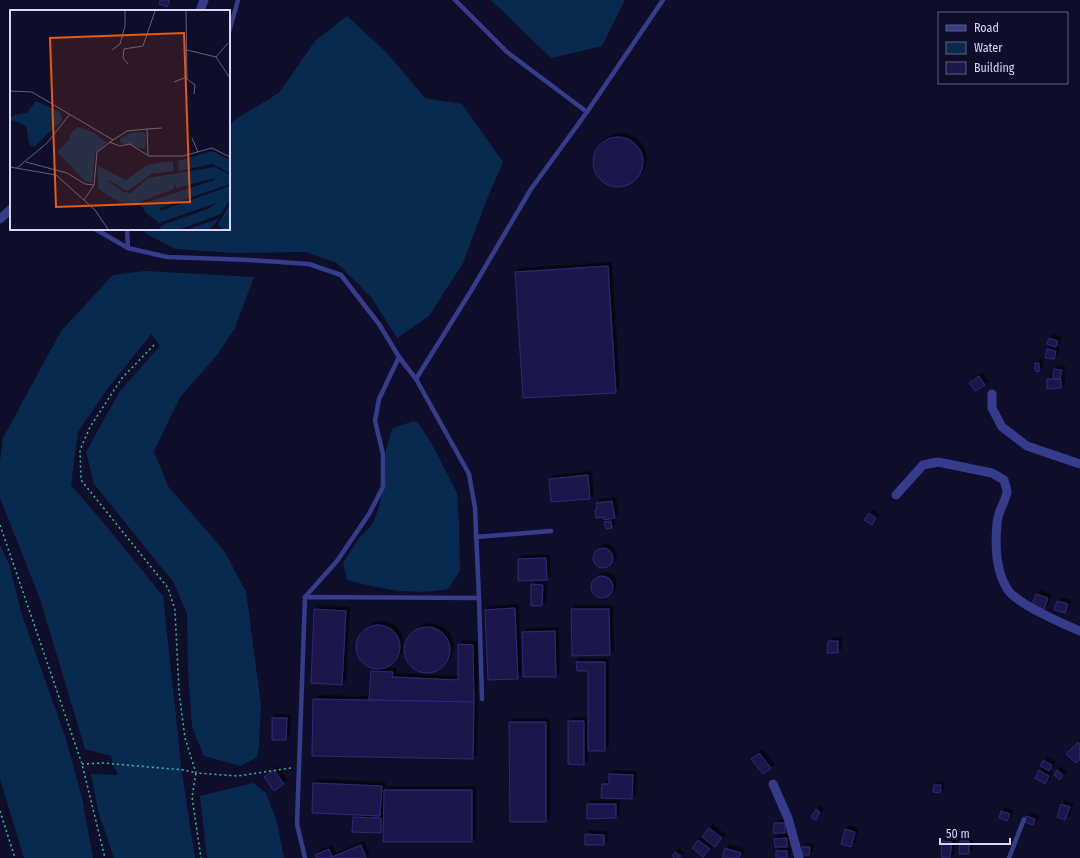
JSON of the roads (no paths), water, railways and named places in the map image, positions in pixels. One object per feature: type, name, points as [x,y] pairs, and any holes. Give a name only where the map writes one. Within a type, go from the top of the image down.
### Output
[{"type":"street","points":[[200,10],[204,0]]},
{"type":"street","points":[[0,219],[10,210]]},
{"type":"street","points":[[992,394],[992,408],[1002,427],[1027,446],[1080,464]]},
{"type":"street","points":[[896,495],[923,465],[938,462],[992,473],[1004,480],[1007,491],[1000,508],[997,523],[998,556],[999,572],[1008,592],[1027,606],[1080,631]]},
{"type":"street","points":[[773,784],[788,818],[799,858]]},
{"type":"lane","points":[[230,28],[238,0]]},
{"type":"lane","points":[[455,0],[507,52],[587,112]]},
{"type":"lane","points":[[416,378],[471,291],[531,189],[587,112],[663,0]]},
{"type":"lane","points":[[97,230],[128,248],[167,258],[250,260],[309,264],[341,275],[379,324],[399,357],[416,378],[469,474],[475,508],[482,699]]},
{"type":"lane","points":[[127,230],[128,248]]},
{"type":"lane","points":[[305,858],[297,824],[305,597],[337,561],[369,514],[383,487],[383,454],[375,421],[379,399],[399,357]]},
{"type":"lane","points":[[476,537],[551,531]]},
{"type":"lane","points":[[305,597],[479,598]]},
{"type":"lane","points":[[1009,858],[1024,819]]},
{"type":"water","points":[[491,0],[625,0],[602,46],[551,58]]},
{"type":"water","points":[[347,16],[387,53],[425,98],[462,104],[503,162],[487,199],[463,263],[429,316],[397,338],[371,297],[337,263],[306,252],[234,253],[175,249],[145,233],[146,230],[230,230],[230,125],[237,118],[279,93],[315,41]]},
{"type":"water","points":[[145,271],[254,277],[235,328],[217,355],[180,397],[154,451],[168,486],[225,552],[246,592],[261,705],[257,757],[241,766],[204,756],[192,727],[188,671],[187,614],[174,583],[94,484],[86,452],[120,391],[160,346],[151,334],[106,391],[78,432],[71,485],[163,596],[182,773],[195,858],[114,858],[99,814],[91,774],[118,775],[111,756],[85,749],[40,599],[0,498],[0,461],[3,438],[61,331],[113,275]]},
{"type":"water","points":[[414,421],[419,424],[433,446],[457,493],[460,571],[448,589],[435,591],[409,592],[384,589],[347,580],[343,563],[359,538],[372,525],[378,510],[385,481],[386,449],[393,428]]},
{"type":"water","points":[[0,545],[9,564],[22,615],[66,739],[82,798],[93,858],[24,858],[0,779]]},
{"type":"water","points":[[253,783],[266,793],[277,822],[284,858],[207,858],[200,796]]}]
